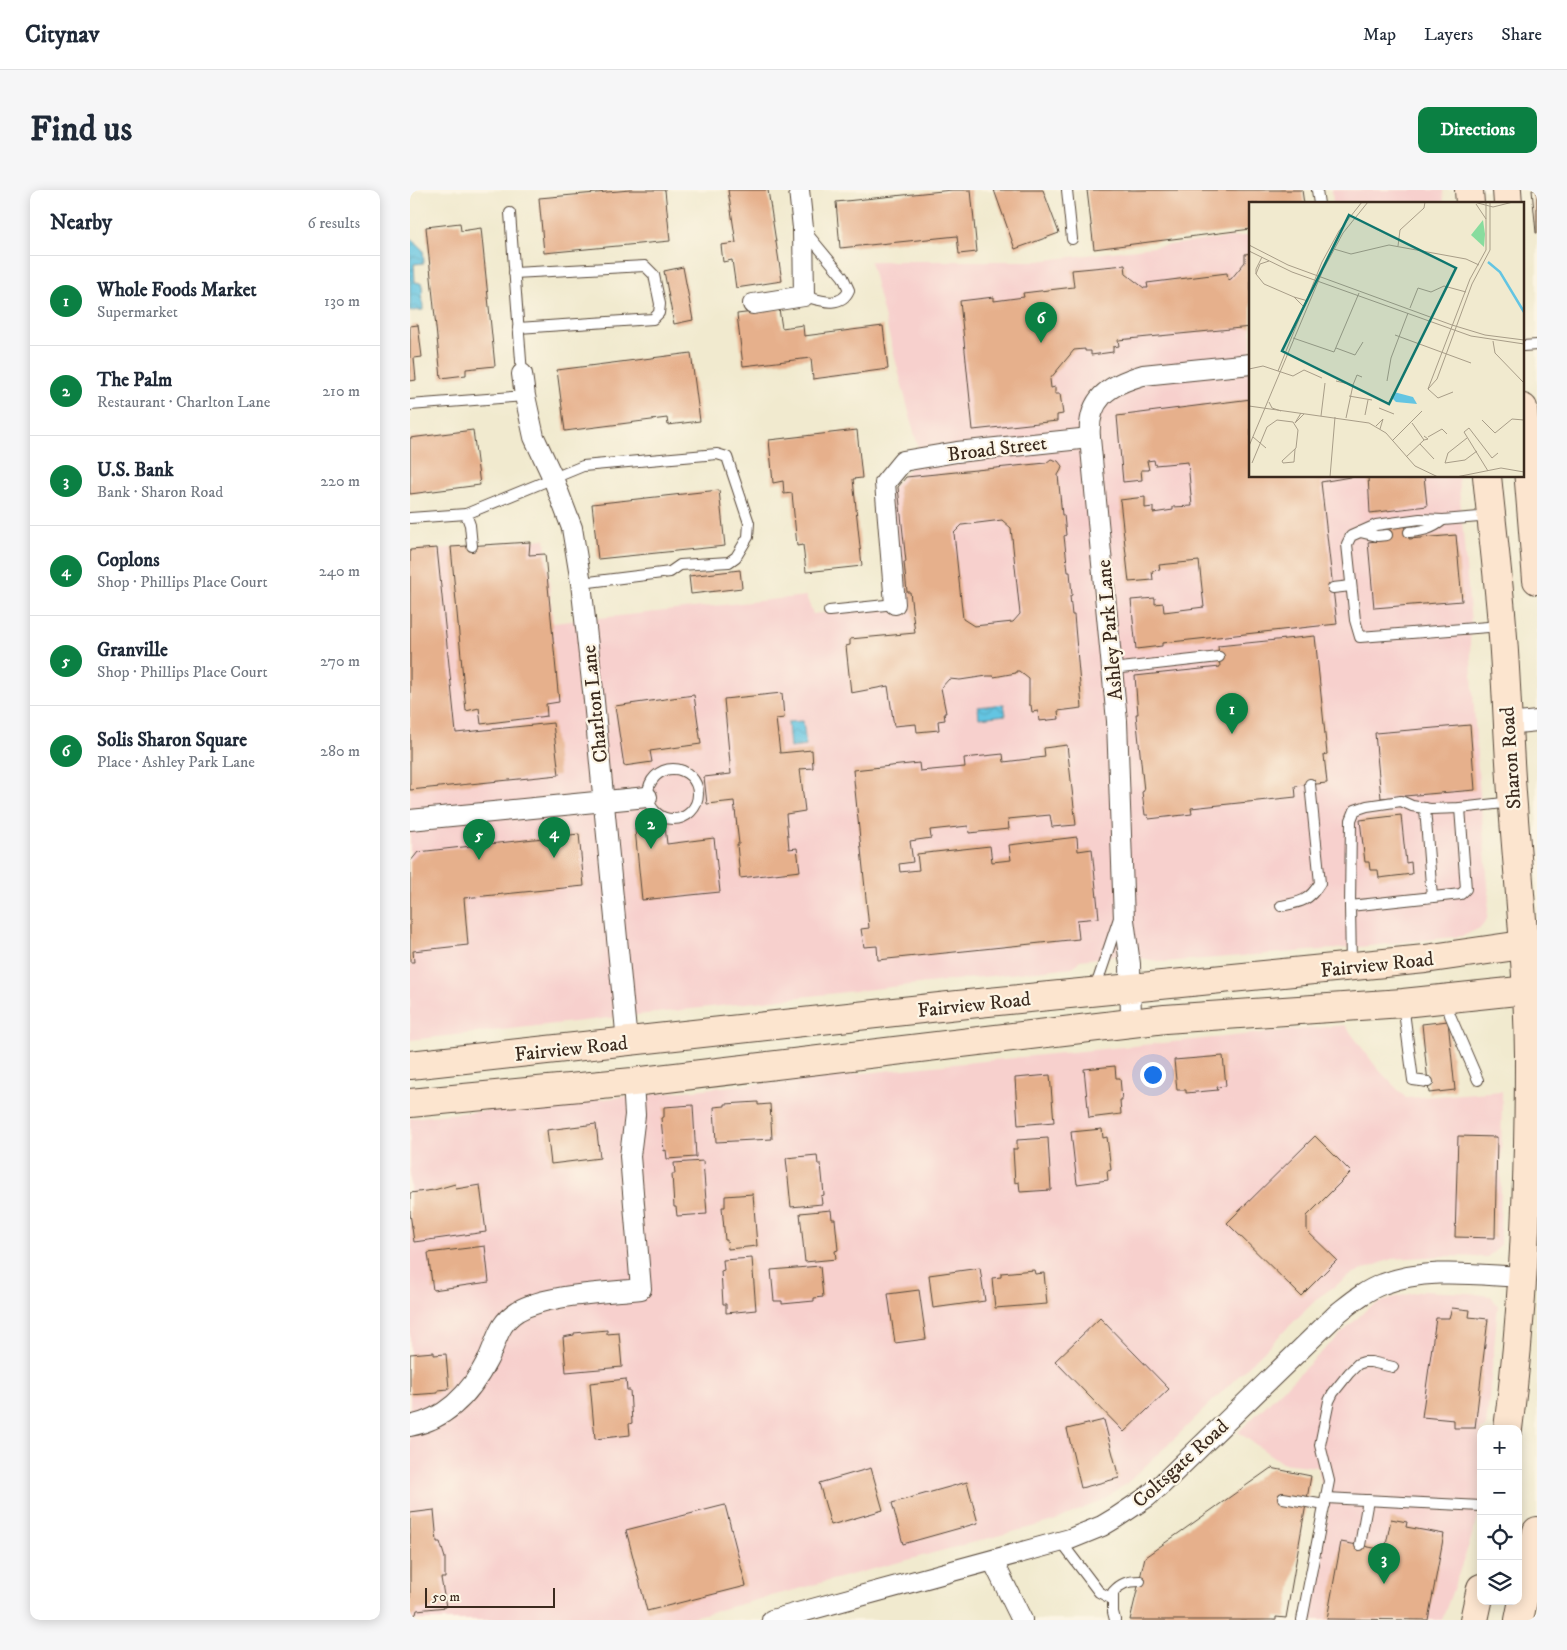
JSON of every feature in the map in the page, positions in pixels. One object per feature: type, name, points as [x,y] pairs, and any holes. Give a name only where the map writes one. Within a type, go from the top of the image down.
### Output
[{"type":"main road","points":[[1524,420],[1537,580]]},
{"type":"main road","name":"Sharon Road","points":[[1488,478],[1502,626],[1512,802],[1530,944],[1531,989],[1528,1178],[1524,1276],[1508,1425]]},
{"type":"main road","name":"Fairview Road","points":[[410,1064],[950,1006],[1350,967],[1466,954],[1530,944]]},
{"type":"main road","name":"Fairview Road","points":[[410,1103],[633,1082],[1165,1019],[1403,1003],[1531,989]]},
{"type":"main road","points":[[1519,1620],[1537,1531]]},
{"type":"main road","points":[[1474,1620],[1477,1605]]},
{"type":"street","points":[[753,304],[804,296],[804,192]]},
{"type":"street","name":"Ashley Park Lane","points":[[1131,1024],[1130,964],[1124,905],[1117,722],[1089,426],[1092,412],[1099,399],[1110,387],[1126,380],[1143,375],[1249,364]]},
{"type":"street","name":"Charlton Lane","points":[[522,374],[534,437],[553,478],[572,528],[581,583],[627,1042]]},
{"type":"street","name":"Broad Street","points":[[895,604],[886,483],[903,461],[966,451],[1090,438]]},
{"type":"street","points":[[1508,724],[1537,721]]},
{"type":"street","points":[[410,820],[647,797]]},
{"type":"street","points":[[410,1426],[435,1418],[455,1405],[473,1384],[489,1358],[499,1329],[516,1312],[542,1301],[642,1289],[630,1156],[635,1116],[633,1082]]},
{"type":"street","name":"Coltsgate Road","points":[[772,1620],[1061,1542],[1102,1526],[1147,1497],[1331,1320],[1358,1297],[1381,1284],[1407,1276],[1429,1274],[1524,1276]]},
{"type":"street","points":[[993,1561],[1022,1620]]},
{"type":"lane","points":[[1067,190],[1072,239]]},
{"type":"lane","points":[[510,212],[522,374]]},
{"type":"lane","points":[[803,228],[843,277],[849,290],[846,296],[828,302],[804,296]]},
{"type":"lane","points":[[514,273],[645,266],[654,274],[660,304],[659,313],[652,319],[518,328]]},
{"type":"lane","points":[[1524,346],[1537,344]]},
{"type":"lane","points":[[410,405],[525,396]]},
{"type":"lane","points":[[410,518],[466,514],[583,466],[716,454],[726,457],[749,523],[748,537],[736,557],[729,562],[680,565],[670,572],[581,583]]},
{"type":"lane","points":[[466,514],[470,525],[472,546]]},
{"type":"lane","points":[[1491,516],[1443,520],[1420,519],[1376,524],[1351,536],[1347,544],[1355,620],[1360,637],[1502,626]]},
{"type":"lane","points":[[1409,532],[1426,530],[1443,520]]},
{"type":"lane","points":[[1360,532],[1376,536],[1387,535]]},
{"type":"lane","points":[[1333,588],[1352,586]]},
{"type":"lane","points":[[829,611],[895,604]]},
{"type":"lane","points":[[1112,669],[1219,658]]},
{"type":"lane","points":[[669,769],[679,770],[688,774],[695,781],[698,790],[697,800],[693,809],[686,816],[676,819],[667,819],[658,813],[651,807],[647,797],[648,788],[653,779],[660,772],[669,769]]},
{"type":"lane","points":[[1281,906],[1300,902],[1313,895],[1320,883],[1310,784]]},
{"type":"lane","points":[[1350,967],[1351,820],[1355,810],[1367,806],[1401,801],[1412,806],[1425,808],[1460,808],[1512,802]]},
{"type":"lane","points":[[1425,808],[1432,897]]},
{"type":"lane","points":[[1350,906],[1461,894],[1466,889],[1460,808]]},
{"type":"lane","points":[[1094,993],[1124,905]]},
{"type":"lane","points":[[1446,999],[1450,1015],[1478,1080]]},
{"type":"lane","points":[[1403,1003],[1413,1080],[1428,1082]]},
{"type":"lane","points":[[1302,1620],[1329,1481],[1320,1445],[1333,1393],[1348,1373],[1358,1364],[1371,1362],[1393,1367]]},
{"type":"lane","points":[[1283,1498],[1477,1506]]},
{"type":"lane","points":[[1360,1545],[1368,1500]]},
{"type":"lane","points":[[1061,1542],[1099,1592],[1112,1599]]},
{"type":"lane","points":[[1115,1620],[1112,1612],[1113,1592],[1118,1586],[1128,1581],[1140,1581]]},
{"type":"shaded area","points":[[1332,190],[1443,190],[1444,202],[1333,202]]},
{"type":"shaded area","points":[[1249,235],[1249,478],[1458,478],[1471,623],[1470,643],[1478,772],[1489,897],[1487,919],[1480,928],[1463,936],[1359,947],[1164,962],[1123,955],[1080,960],[1073,967],[410,1040],[410,552],[545,539],[553,623],[806,596],[813,614],[894,606],[884,499],[920,455],[870,261],[1038,261]]},
{"type":"shaded area","points":[[1345,1025],[1377,1068],[1406,1098],[1502,1091],[1500,1245],[1487,1257],[1445,1256],[1392,1259],[1354,1273],[1319,1297],[1126,1484],[1101,1501],[1054,1521],[681,1620],[410,1620],[410,1118]]},
{"type":"shaded area","points":[[1422,1291],[1468,1293],[1491,1296],[1498,1306],[1486,1425],[1477,1425],[1477,1522],[1442,1620],[1309,1620],[1329,1510],[1317,1467],[1282,1463],[1238,1432],[1368,1308],[1391,1298]]},
{"type":"water","points":[[410,238],[423,250],[424,263],[414,264],[415,282],[422,283],[423,310],[410,311]]},
{"type":"water","points":[[1004,704],[1006,715],[979,718],[978,707]]},
{"type":"water","points":[[803,721],[806,746],[790,748],[788,722]]},
{"type":"building","points":[[630,190],[665,190],[670,241],[544,253],[539,198]]},
{"type":"building","points":[[728,190],[768,190],[782,281],[736,288],[732,260],[723,262],[721,245],[736,243]]},
{"type":"building","points":[[952,190],[971,190],[977,252],[959,254],[957,236],[840,248],[836,202]]},
{"type":"building","points":[[994,190],[1043,190],[1059,233],[1015,249]]},
{"type":"building","points":[[1087,190],[1302,190],[1304,202],[1249,202],[1249,229],[1094,249]]},
{"type":"building","points":[[1532,190],[1537,190],[1537,233],[1536,233]]},
{"type":"building","points":[[460,223],[461,231],[481,228],[495,366],[466,369],[466,375],[441,378],[426,227]]},
{"type":"building","points":[[1249,253],[1249,327],[1118,340],[1119,346],[1113,347],[1113,352],[1091,355],[1091,351],[1085,351],[1085,349],[1074,350],[1050,379],[1051,388],[1055,387],[1055,394],[1060,394],[1063,414],[1057,415],[1057,421],[973,430],[960,301],[994,297],[994,301],[1024,297],[1023,293],[1074,287],[1072,270],[1125,265],[1126,274],[1144,288],[1148,288],[1147,283],[1227,273],[1228,280],[1245,262],[1245,254]]},
{"type":"building","points":[[683,267],[693,320],[674,324],[664,271]]},
{"type":"building","points":[[779,309],[782,328],[803,325],[804,336],[883,326],[888,369],[813,379],[811,358],[743,366],[737,314]]},
{"type":"building","points":[[418,325],[422,357],[414,358],[416,380],[410,381],[410,326]]},
{"type":"building","points":[[691,353],[700,421],[668,425],[667,418],[565,431],[557,370]]},
{"type":"building","points":[[1249,399],[1249,478],[1344,478],[1321,482],[1337,624],[1162,643],[1162,646],[1136,649],[1131,600],[1155,598],[1155,604],[1163,603],[1164,612],[1204,607],[1199,561],[1159,565],[1160,570],[1152,571],[1153,580],[1129,582],[1120,500],[1145,497],[1145,508],[1153,507],[1153,513],[1173,510],[1173,507],[1192,506],[1188,462],[1155,465],[1154,460],[1147,461],[1149,470],[1141,470],[1142,480],[1123,482],[1117,416]]},
{"type":"building","points":[[473,430],[480,485],[410,494],[410,438]]},
{"type":"building","points":[[857,430],[862,478],[853,479],[862,566],[806,572],[803,545],[797,546],[792,493],[784,494],[783,481],[773,483],[769,440]]},
{"type":"building","points":[[1051,459],[1058,461],[1062,466],[1058,475],[1062,515],[1064,515],[1068,572],[1070,572],[1072,595],[1070,596],[1072,615],[1074,615],[1082,708],[1058,711],[1059,719],[1039,721],[1038,711],[1032,712],[1031,705],[1029,705],[1029,679],[1019,671],[1016,671],[1016,673],[994,677],[949,679],[941,688],[946,713],[944,713],[945,720],[938,721],[939,730],[917,732],[916,724],[894,726],[888,686],[851,693],[846,646],[850,645],[850,639],[915,633],[910,592],[907,592],[904,562],[906,562],[898,487],[906,477],[1046,463]],"holes":[[[1002,520],[1011,528],[1020,614],[1013,622],[974,626],[963,619],[954,533],[962,525]]]},
{"type":"building","points":[[1368,478],[1424,478],[1427,506],[1370,513]]},
{"type":"building","points":[[719,490],[725,546],[598,559],[592,504]]},
{"type":"building","points":[[1408,526],[1409,539],[1456,535],[1462,601],[1374,608],[1368,542],[1387,540],[1386,527]]},
{"type":"building","points":[[530,542],[529,555],[545,554],[559,702],[546,704],[547,716],[481,724],[479,708],[466,711],[451,547]]},
{"type":"building","points":[[437,548],[456,733],[553,723],[559,775],[410,790],[410,550]]},
{"type":"building","points":[[740,570],[742,588],[691,594],[689,576]]},
{"type":"building","points":[[1315,636],[1327,754],[1324,755],[1327,783],[1295,786],[1296,797],[1191,808],[1192,814],[1149,819],[1148,815],[1145,815],[1142,792],[1144,791],[1136,714],[1138,714],[1135,676],[1220,667],[1218,646]]},
{"type":"building","points":[[782,693],[784,718],[776,719],[780,753],[812,750],[813,768],[800,769],[805,811],[786,814],[789,849],[797,848],[800,871],[740,878],[737,844],[739,844],[734,801],[707,804],[704,777],[731,774],[724,699]]},
{"type":"building","points":[[694,695],[701,744],[650,751],[652,762],[624,766],[615,706]]},
{"type":"building","points":[[1470,725],[1475,790],[1381,798],[1375,733]]},
{"type":"building","points":[[1067,745],[1076,825],[1052,827],[1050,815],[1008,819],[1009,829],[969,833],[968,826],[930,830],[931,838],[910,841],[913,862],[899,864],[900,872],[919,870],[917,854],[990,846],[992,862],[1011,860],[1009,845],[1077,837],[1078,851],[1092,849],[1099,918],[1077,920],[1079,939],[878,960],[877,946],[864,947],[861,929],[869,928],[853,770],[919,763],[920,771],[965,767],[964,758],[1003,754],[1004,762],[1045,757],[1044,748]]},
{"type":"building","points":[[1401,815],[1406,863],[1411,862],[1412,874],[1379,878],[1378,870],[1370,870],[1369,862],[1365,862],[1360,820]]},
{"type":"building","points":[[665,826],[667,844],[714,838],[720,892],[642,900],[635,829]]},
{"type":"building","points":[[579,834],[584,886],[464,898],[468,945],[413,951],[414,962],[410,962],[410,862],[418,852]]},
{"type":"building","points":[[1448,1021],[1455,1090],[1429,1093],[1422,1024]]},
{"type":"building","points":[[1223,1056],[1226,1086],[1217,1087],[1218,1090],[1186,1093],[1186,1090],[1177,1090],[1174,1060]]},
{"type":"building","points":[[1115,1066],[1116,1078],[1120,1078],[1121,1114],[1089,1118],[1084,1069]]},
{"type":"building","points":[[1050,1075],[1054,1122],[1018,1125],[1015,1078]]},
{"type":"building","points":[[758,1102],[758,1105],[770,1104],[772,1139],[716,1142],[714,1107],[725,1106],[725,1104]]},
{"type":"building","points":[[693,1105],[696,1157],[667,1159],[666,1150],[664,1151],[661,1118],[664,1117],[664,1107]]},
{"type":"building","points":[[596,1124],[600,1158],[551,1164],[547,1130]]},
{"type":"building","points":[[1102,1129],[1103,1138],[1107,1137],[1111,1170],[1107,1171],[1108,1180],[1077,1184],[1071,1132]]},
{"type":"building","points":[[1315,1136],[1351,1172],[1307,1216],[1307,1231],[1337,1260],[1301,1296],[1227,1223]]},
{"type":"building","points":[[1458,1136],[1497,1137],[1495,1238],[1455,1237]]},
{"type":"building","points":[[1048,1138],[1051,1190],[1020,1192],[1019,1182],[1015,1183],[1013,1149],[1017,1149],[1017,1140]]},
{"type":"building","points":[[817,1155],[818,1164],[821,1164],[824,1195],[821,1196],[822,1204],[791,1207],[786,1158]]},
{"type":"building","points":[[703,1161],[707,1214],[677,1216],[676,1207],[674,1207],[672,1174],[675,1174],[674,1163]]},
{"type":"building","points":[[455,1184],[456,1189],[480,1185],[486,1232],[414,1242],[410,1213],[410,1193],[434,1190]]},
{"type":"building","points":[[753,1194],[757,1246],[728,1249],[727,1240],[725,1240],[722,1207],[725,1207],[725,1196]]},
{"type":"building","points":[[831,1210],[832,1219],[835,1219],[838,1250],[835,1251],[836,1259],[805,1262],[800,1213]]},
{"type":"building","points":[[485,1246],[489,1282],[433,1290],[428,1253]]},
{"type":"building","points":[[752,1258],[756,1310],[726,1313],[726,1304],[723,1304],[721,1271],[724,1270],[723,1260]]},
{"type":"building","points":[[820,1266],[823,1297],[814,1298],[814,1301],[782,1304],[782,1301],[774,1301],[771,1270]]},
{"type":"building","points":[[980,1268],[985,1301],[933,1308],[929,1275]]},
{"type":"building","points":[[1034,1270],[1035,1274],[1044,1273],[1047,1304],[995,1308],[992,1278],[1001,1277],[1001,1273]]},
{"type":"building","points":[[919,1290],[926,1339],[895,1343],[888,1294]]},
{"type":"building","points":[[1452,1308],[1470,1310],[1469,1317],[1488,1319],[1475,1428],[1454,1428],[1454,1420],[1422,1417],[1436,1318],[1449,1318]]},
{"type":"building","points":[[1100,1318],[1169,1389],[1124,1432],[1055,1361]]},
{"type":"building","points":[[607,1330],[607,1334],[619,1333],[622,1367],[566,1372],[563,1337],[574,1335],[574,1333]]},
{"type":"building","points":[[434,1352],[434,1355],[446,1354],[449,1389],[438,1390],[438,1393],[410,1395],[410,1354]]},
{"type":"building","points":[[626,1379],[627,1390],[630,1390],[632,1423],[629,1424],[630,1435],[595,1439],[590,1383]]},
{"type":"building","points":[[1104,1420],[1119,1478],[1081,1488],[1067,1429]]},
{"type":"building","points":[[871,1468],[883,1510],[831,1525],[819,1483]]},
{"type":"building","points":[[1271,1468],[1311,1476],[1286,1618],[1276,1617],[1276,1620],[1130,1620],[1145,1557]]},
{"type":"building","points":[[967,1482],[978,1523],[903,1544],[892,1503]]},
{"type":"building","points":[[725,1505],[746,1586],[647,1611],[626,1530]]},
{"type":"building","points":[[434,1510],[437,1542],[440,1542],[445,1558],[445,1578],[441,1578],[446,1607],[417,1610],[416,1614],[410,1617],[410,1513]]},
{"type":"building","points":[[1391,1519],[1407,1522],[1406,1527],[1444,1534],[1428,1620],[1327,1619],[1341,1542],[1385,1550]]},
{"type":"place","name":"Solis Sharon Square","points":[[1041,343]]},
{"type":"place","name":"Whole Foods Market","points":[[1232,734]]},
{"type":"place","name":"The Palm","points":[[651,849]]},
{"type":"place","name":"Coplons","points":[[554,858]]},
{"type":"place","name":"Granville","points":[[479,860]]},
{"type":"place","name":"U.S. Bank","points":[[1384,1584]]}]
